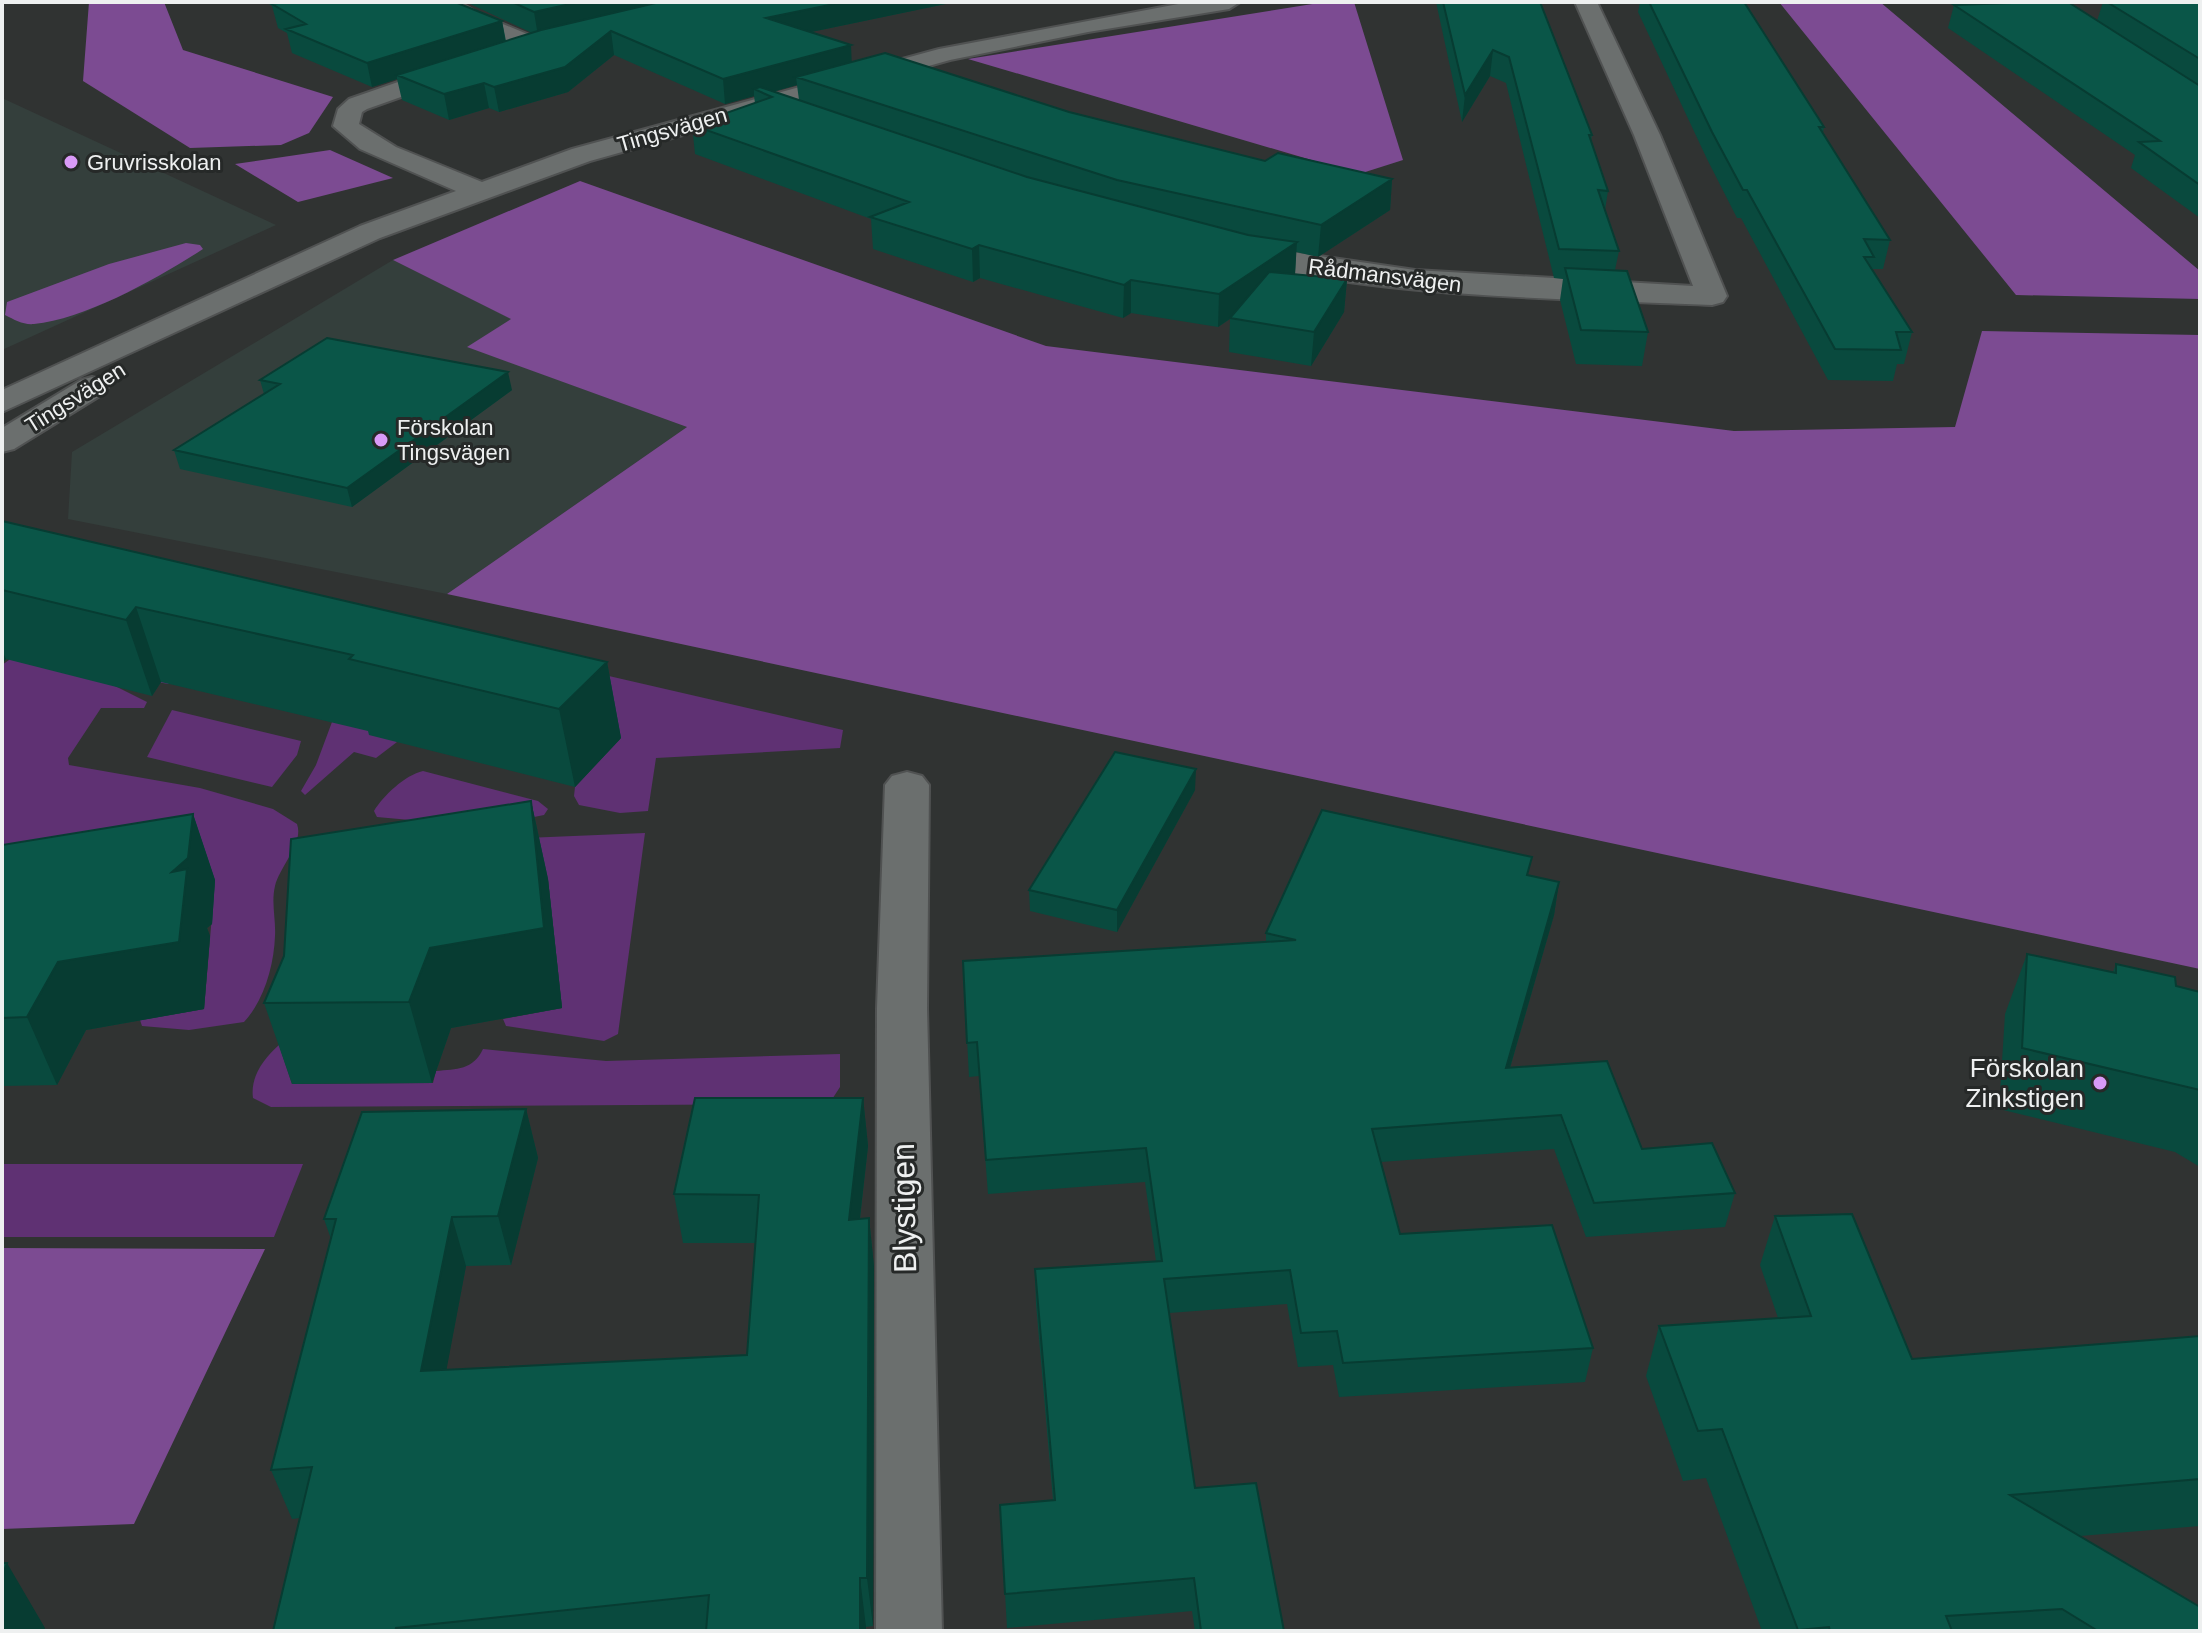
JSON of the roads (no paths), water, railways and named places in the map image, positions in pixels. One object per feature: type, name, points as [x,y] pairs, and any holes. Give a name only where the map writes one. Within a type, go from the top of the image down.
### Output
[{"type":"street","points":[[444,2],[471,19],[536,46]]},
{"type":"street","name":"Tingsvägen","points":[[2,402],[370,232],[478,190],[595,151],[1014,39],[1229,2]]},
{"type":"street","name":"Rådmansvägen","points":[[1214,248],[1319,269],[1417,281],[1712,296],[1647,135],[1586,2]]},
{"type":"street","points":[[500,56],[566,39]]},
{"type":"street","points":[[474,64],[366,100],[350,109],[346,126],[355,135],[478,190]]},
{"type":"street","points":[[762,104],[811,121]]},
{"type":"street","name":"Tingsvägen","points":[[2,442],[228,299]]},
{"type":"street","name":"Blystigen","points":[[907,785],[902,1008],[909,1631]]},
{"type":"place","name":"Gruvrisskolan","points":[[71,162]]},
{"type":"place","name":"Förskolan Tingsvägen","points":[[381,440]]},
{"type":"place","name":"Förskolan Zinkstigen","points":[[2100,1083]]}]
